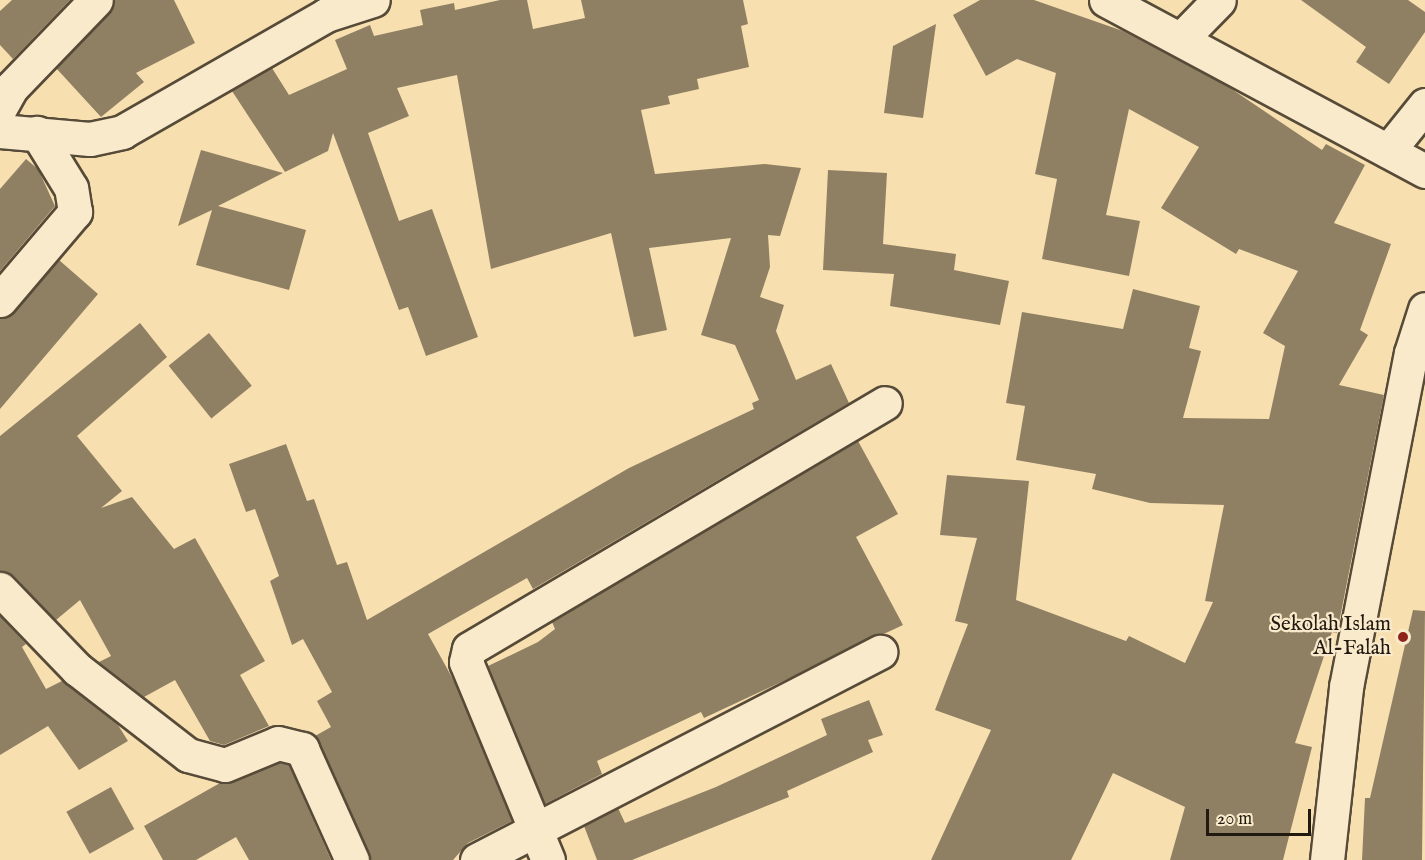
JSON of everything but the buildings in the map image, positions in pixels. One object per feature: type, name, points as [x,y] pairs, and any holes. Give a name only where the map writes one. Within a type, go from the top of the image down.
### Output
[{"type":"street","points":[[0,108],[11,88],[96,0]]},
{"type":"street","points":[[1106,0],[1425,171]]},
{"type":"street","points":[[1181,39],[1219,0]]},
{"type":"street","points":[[0,130],[90,139],[143,124],[327,15],[365,1]]},
{"type":"street","points":[[1388,151],[1425,105]]},
{"type":"street","points":[[0,300],[75,212],[71,188],[37,133]]},
{"type":"street","points":[[1327,860],[1346,687],[1411,353],[1425,309]]},
{"type":"street","points":[[548,860],[466,662],[469,649],[885,403]]},
{"type":"street","points":[[0,589],[77,669],[188,755],[225,765],[278,743],[302,749],[352,860]]},
{"type":"street","points":[[477,860],[880,652]]},
{"type":"place","name":"Sekolah Islam Al-Falah","points":[[1403,637]]}]
